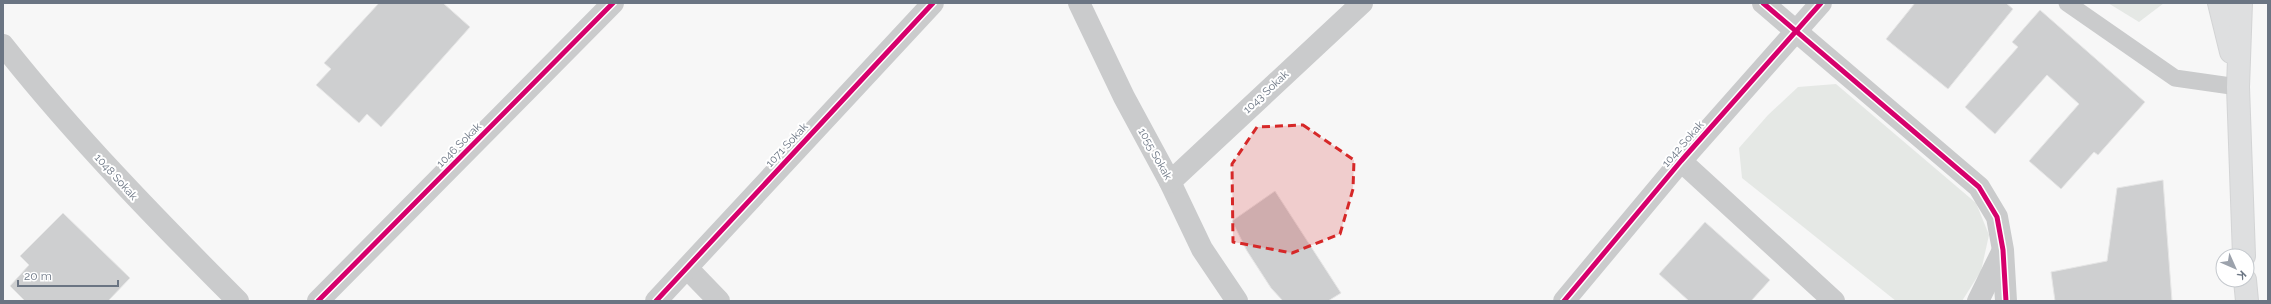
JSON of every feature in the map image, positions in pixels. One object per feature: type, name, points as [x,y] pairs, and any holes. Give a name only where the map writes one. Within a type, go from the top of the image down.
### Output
[{"type":"main road","points":[[2219,3],[2238,87]]},
{"type":"main road","points":[[2241,3],[2238,87],[2244,248]]},
{"type":"main road","points":[[2246,288],[2247,301]]},
{"type":"street","name":"1046 Sokak","points":[[318,301],[613,3]]},
{"type":"street","name":"1071 Sokak","points":[[656,301],[933,3]]},
{"type":"street","name":"1055 Sokak","points":[[1079,3],[1124,97],[1170,182],[1202,249],[1237,301]]},
{"type":"street","name":"1043 Sokak","points":[[1170,182],[1362,3]]},
{"type":"street","points":[[1763,3],[1979,187],[1997,218],[2003,250],[2006,301]]},
{"type":"street","name":"1042 Sokak","points":[[1564,301],[1681,161],[1821,3]]},
{"type":"street","name":"1048 Sokak","points":[[3,45],[43,96],[134,197],[238,301]]},
{"type":"street","points":[[1681,161],[1834,301]]},
{"type":"street","points":[[1978,301],[2003,250]]},
{"type":"street","points":[[687,268],[719,301]]},
{"type":"lane","points":[[2067,3],[2175,78],[2238,87]]},
{"type":"highlighted area","points":[[1303,125],[1354,160],[1353,189],[1340,234],[1292,253],[1233,242],[1232,164],[1257,127]]},
{"type":"shaded area","points":[[2108,3],[2164,3],[2139,22]]},
{"type":"shaded area","points":[[1836,84],[1976,203],[1989,235],[1981,271],[1962,301],[1896,301],[1742,178],[1739,148],[1768,115],[1798,87]]},
{"type":"building","points":[[379,3],[443,3],[470,27],[381,127],[367,114],[359,123],[316,85],[331,69],[324,63]]},
{"type":"building","points":[[1915,3],[2006,3],[2013,9],[1948,89],[1886,39]]},
{"type":"building","points":[[2040,10],[2145,102],[2098,155],[2094,152],[2061,189],[2029,161],[2079,104],[2047,75],[1995,134],[1965,107],[2018,47],[2012,42]]},
{"type":"building","points":[[2163,180],[2172,301],[2055,301],[2051,272],[2107,261],[2117,188]]},
{"type":"building","points":[[1275,191],[1341,293],[1328,301],[1283,301],[1271,288],[1247,251],[1232,221]]},
{"type":"building","points":[[63,213],[130,278],[108,301],[25,301],[10,286],[29,265],[20,256]]},
{"type":"building","points":[[1705,222],[1770,280],[1751,301],[1689,301],[1659,274]]},
{"type":"cycle path","points":[[318,301],[613,3]]},
{"type":"cycle path","points":[[656,301],[933,3]]},
{"type":"cycle path","points":[[1763,3],[1979,187],[1997,217],[2003,250],[2006,301]]},
{"type":"cycle path","points":[[1564,301],[1681,161],[1821,3]]}]
